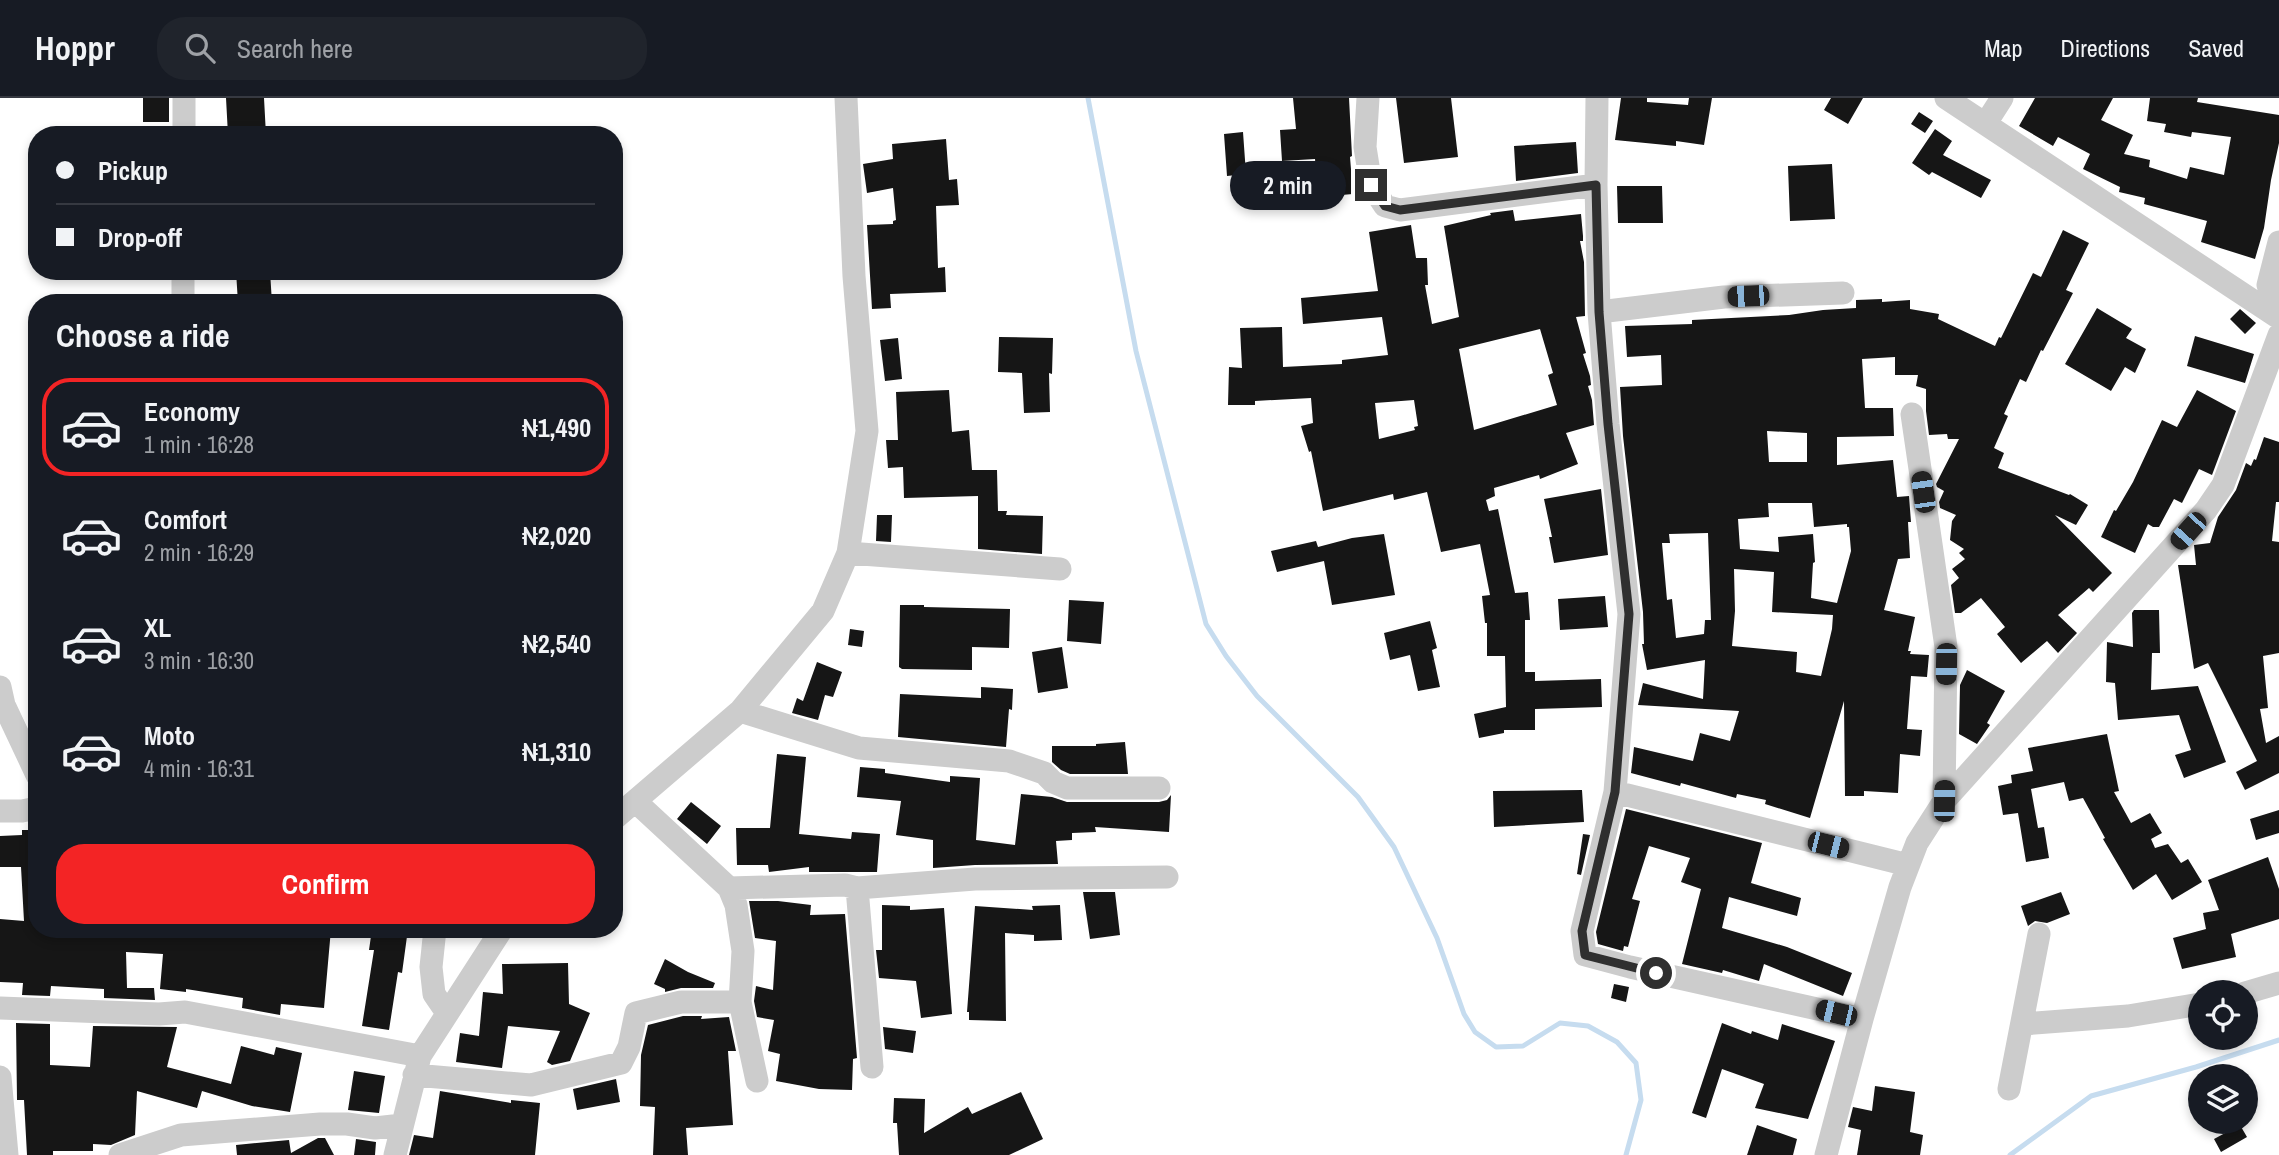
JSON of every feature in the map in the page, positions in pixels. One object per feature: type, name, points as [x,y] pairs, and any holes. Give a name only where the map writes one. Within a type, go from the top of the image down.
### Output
[{"type":"street","points":[[184,98],[184,126]]},
{"type":"street","points":[[623,812],[740,711],[823,611],[848,553],[867,431],[854,276],[846,98]]},
{"type":"street","points":[[1368,98],[1365,148],[1371,185],[1385,206],[1400,210],[1596,185]]},
{"type":"street","points":[[1597,98],[1599,312],[1608,424],[1629,614],[1615,792],[1582,931],[1585,955],[1862,1019]]},
{"type":"street","points":[[1946,98],[2279,318]]},
{"type":"street","points":[[1986,123],[2003,98]]},
{"type":"street","points":[[2279,242],[2268,285],[2279,310]]},
{"type":"street","points":[[1599,312],[1724,297],[1843,293]]},
{"type":"street","points":[[1826,1155],[1900,887],[1917,843],[1944,801],[2206,510],[2223,485],[2279,335]]},
{"type":"street","points":[[1912,414],[1946,647],[1944,801]]},
{"type":"street","points":[[848,553],[1060,569]]},
{"type":"street","points":[[0,687],[4,705],[28,756]]},
{"type":"street","points":[[740,711],[859,748],[1009,761],[1044,773],[1053,782],[1067,788],[1159,788]]},
{"type":"street","points":[[1615,792],[1909,865]]},
{"type":"street","points":[[635,802],[729,887],[736,905],[743,951],[740,1002],[757,1081]]},
{"type":"street","points":[[0,811],[28,810]]},
{"type":"street","points":[[729,887],[845,885],[857,888],[975,879],[1167,877]]},
{"type":"street","points":[[857,888],[872,1067]]},
{"type":"street","points":[[2010,1089],[2039,934]]},
{"type":"street","points":[[434,938],[431,967],[433,994],[447,1013]]},
{"type":"street","points":[[395,1155],[417,1066],[447,1013],[496,938]]},
{"type":"street","points":[[2258,990],[2279,984]]},
{"type":"street","points":[[0,1008],[159,1014],[185,1012],[417,1066],[531,1085],[621,1063],[629,1046],[636,1013],[681,1002],[740,1002]]},
{"type":"street","points":[[2022,1024],[2128,1016],[2188,1006]]},
{"type":"street","points":[[0,1077],[7,1155]]},
{"type":"street","points":[[120,1155],[181,1135],[320,1124],[375,1128],[402,1125]]},
{"type":"building","points":[[143,98],[169,98],[169,122],[143,122]]},
{"type":"building","points":[[226,98],[264,98],[266,126],[228,126]]},
{"type":"building","points":[[1293,98],[1349,98],[1353,194],[1318,197],[1315,159],[1282,161],[1280,130],[1296,129]]},
{"type":"building","points":[[1396,98],[1451,98],[1458,157],[1404,163]]},
{"type":"building","points":[[1621,98],[1647,98],[1647,102],[1688,105],[1689,98],[1712,98],[1704,145],[1676,141],[1676,146],[1615,140]]},
{"type":"building","points":[[1831,98],[1863,98],[1848,124],[1824,110]]},
{"type":"building","points":[[2035,98],[2113,98],[2101,120],[2133,135],[2124,154],[2150,160],[2149,167],[2187,179],[2190,167],[2224,175],[2231,137],[2192,132],[2191,137],[2164,132],[2166,124],[2147,121],[2150,98],[2198,98],[2197,102],[2279,115],[2279,143],[2264,228],[2255,259],[2201,242],[2207,221],[2144,204],[2145,198],[2119,192],[2120,187],[2083,169],[2090,154],[2058,137],[2053,146],[2019,126]]},
{"type":"building","points":[[1919,112],[1933,121],[1925,133],[1911,124]]},
{"type":"building","points":[[1935,129],[1952,141],[1943,155],[1991,180],[1981,198],[1932,172],[1929,175],[1912,163]]},
{"type":"building","points":[[1243,132],[1246,174],[1227,176],[1224,134]]},
{"type":"building","points":[[946,139],[949,180],[957,179],[959,205],[936,206],[938,268],[945,267],[946,292],[890,294],[891,308],[872,309],[867,225],[893,224],[896,220],[893,188],[867,193],[863,164],[893,159],[892,144]]},
{"type":"building","points":[[1576,142],[1578,173],[1516,181],[1514,146]]},
{"type":"building","points":[[1832,164],[1835,219],[1790,221],[1788,166]]},
{"type":"building","points":[[1617,186],[1662,186],[1663,223],[1618,223]]},
{"type":"building","points":[[1513,210],[1515,221],[1581,214],[1585,316],[1576,317],[1590,376],[1591,385],[1588,386],[1594,425],[1566,433],[1578,464],[1540,479],[1539,475],[1494,488],[1495,496],[1486,500],[1489,511],[1498,509],[1515,593],[1528,592],[1530,620],[1525,620],[1525,672],[1535,672],[1535,681],[1601,679],[1602,707],[1535,709],[1535,730],[1504,730],[1504,733],[1479,738],[1474,714],[1506,707],[1505,656],[1487,656],[1487,623],[1482,596],[1490,595],[1480,544],[1441,552],[1427,492],[1394,500],[1393,494],[1323,511],[1311,451],[1309,452],[1301,426],[1313,423],[1311,398],[1255,401],[1255,405],[1228,405],[1229,367],[1242,368],[1240,328],[1282,327],[1283,367],[1342,364],[1342,360],[1388,355],[1382,317],[1303,324],[1301,298],[1378,291],[1369,232],[1411,225],[1416,258],[1427,258],[1428,285],[1425,285],[1432,324],[1459,317],[1444,226],[1491,215],[1490,213]],"holes":[[[1540,329],[1553,373],[1548,375],[1557,405],[1474,430],[1459,349]],[[1414,400],[1418,426],[1414,427],[1415,430],[1379,439],[1375,403]]]},
{"type":"building","points":[[2063,230],[2089,243],[2066,290],[2073,293],[2026,382],[2020,379],[2004,414],[2008,416],[1994,448],[2004,453],[1998,468],[2070,494],[2088,505],[2076,525],[2055,515],[2112,573],[2093,592],[2089,588],[2058,615],[2077,633],[2058,653],[2047,641],[2021,663],[1997,634],[2005,627],[1981,598],[1961,613],[1955,613],[1951,585],[1959,578],[1952,569],[1965,559],[1959,553],[1964,549],[1950,540],[1952,521],[1956,515],[1940,508],[1939,502],[1944,491],[1936,484],[1959,439],[1948,439],[1947,434],[1929,435],[1926,389],[1916,386],[1918,375],[1895,375],[1895,357],[1862,359],[1865,408],[1893,408],[1894,436],[1837,437],[1837,465],[1893,460],[1897,497],[1909,496],[1910,558],[1898,559],[1884,610],[1915,617],[1908,651],[1911,651],[1910,654],[1929,655],[1927,677],[1911,676],[1907,729],[1922,730],[1920,756],[1900,754],[1898,793],[1864,791],[1864,796],[1845,796],[1844,701],[1810,818],[1765,804],[1766,800],[1737,794],[1736,798],[1631,773],[1634,747],[1693,761],[1700,733],[1730,741],[1739,711],[1638,705],[1643,683],[1703,699],[1705,660],[1647,670],[1642,644],[1643,612],[1620,387],[1662,385],[1661,355],[1627,357],[1625,326],[1692,324],[1692,320],[1856,308],[1856,300],[1910,300],[1910,309],[1939,314],[1938,319],[1995,346],[2033,273],[2041,277]],"holes":[[[1767,431],[1807,433],[1807,462],[1769,462]],[[1768,503],[1812,503],[1814,527],[1847,524],[1851,551],[1837,603],[1811,598],[1815,562],[1813,534],[1778,537],[1779,552],[1740,549],[1738,519],[1769,517]],[[1708,533],[1711,620],[1705,620],[1704,634],[1676,638],[1672,599],[1667,600],[1662,543],[1670,543],[1669,534]],[[1734,569],[1774,572],[1772,612],[1833,615],[1821,676],[1796,672],[1797,652],[1732,646]]]},
{"type":"building","points":[[237,280],[271,280],[271,294],[237,294]]},
{"type":"building","points":[[2097,308],[2132,329],[2126,338],[2146,349],[2135,373],[2125,367],[2111,391],[2065,364]]},
{"type":"building","points":[[2240,309],[2256,323],[2245,334],[2230,319]]},
{"type":"building","points":[[2195,336],[2254,354],[2245,383],[2187,366]]},
{"type":"building","points":[[999,337],[1053,338],[1052,374],[1049,373],[1050,412],[1024,413],[1022,373],[998,372]]},
{"type":"building","points":[[898,338],[902,379],[885,381],[880,340]]},
{"type":"building","points":[[949,390],[952,432],[969,430],[972,470],[997,470],[998,511],[1007,511],[1006,515],[1043,516],[1042,554],[978,549],[978,496],[904,498],[903,467],[888,468],[886,440],[898,440],[896,392]]},
{"type":"building","points":[[2197,390],[2236,411],[2212,475],[2199,469],[2182,503],[2174,499],[2159,527],[2148,524],[2135,553],[2101,537],[2114,510],[2116,511],[2133,482],[2162,420],[2177,427]]},
{"type":"building","points":[[2264,437],[2279,442],[2279,502],[2276,502],[2272,541],[2279,542],[2279,653],[2263,656],[2268,708],[2260,709],[2266,743],[2279,736],[2279,773],[2245,790],[2236,772],[2257,761],[2208,663],[2194,669],[2178,565],[2196,565],[2194,545],[2210,543],[2218,517],[2236,490],[2246,463],[2251,466],[2254,459],[2256,460]]},
{"type":"building","points":[[1601,489],[1608,555],[1554,563],[1544,499]]},
{"type":"building","points":[[877,515],[892,515],[891,542],[876,541]]},
{"type":"building","points":[[1384,534],[1395,595],[1332,605],[1324,561],[1277,572],[1271,551],[1316,541],[1318,547],[1352,538]]},
{"type":"building","points":[[1605,596],[1608,627],[1560,630],[1558,599]]},
{"type":"building","points":[[1069,600],[1104,602],[1101,644],[1067,641]]},
{"type":"building","points":[[900,605],[1010,609],[1009,648],[972,647],[972,670],[902,669],[899,667]]},
{"type":"building","points":[[2134,610],[2159,610],[2160,653],[2152,653],[2151,690],[2198,686],[2226,762],[2184,778],[2175,755],[2191,750],[2179,715],[2118,720],[2115,683],[2106,682],[2107,642],[2133,647]]},
{"type":"building","points":[[1430,621],[1437,648],[1432,650],[1440,687],[1418,691],[1410,655],[1390,660],[1384,633]]},
{"type":"building","points":[[850,629],[864,631],[862,647],[848,645]]},
{"type":"building","points":[[1062,647],[1068,688],[1038,693],[1032,652]]},
{"type":"building","points":[[817,662],[842,672],[833,697],[825,695],[818,720],[792,713],[797,698],[803,701]]},
{"type":"building","points":[[1967,670],[2005,691],[1987,723],[1990,725],[1977,744],[1959,734],[1960,685]]},
{"type":"building","points":[[981,687],[1013,689],[1006,747],[898,737],[900,694],[981,698]]},
{"type":"building","points":[[2107,734],[2119,791],[2114,792],[2131,823],[2150,813],[2162,833],[2151,839],[2155,848],[2168,844],[2181,863],[2188,859],[2202,882],[2172,900],[2156,874],[2133,890],[2083,798],[2069,801],[2064,782],[2031,789],[2038,828],[2044,827],[2049,858],[2026,862],[2018,813],[2003,815],[1998,786],[2012,783],[2011,775],[2033,771],[2028,748]]},
{"type":"building","points":[[1125,742],[1128,774],[1070,774],[1052,762],[1052,746],[1096,746]]},
{"type":"building","points":[[777,754],[806,757],[799,834],[851,839],[852,832],[880,834],[877,872],[809,872],[809,867],[769,872],[768,865],[737,865],[736,828],[770,828]]},
{"type":"building","points":[[860,767],[885,769],[885,773],[950,782],[950,776],[980,778],[976,840],[1015,845],[1021,794],[1052,797],[1067,802],[1159,802],[1167,800],[1171,795],[1169,832],[1095,827],[1096,832],[1072,833],[1072,840],[1056,841],[1058,864],[933,868],[933,840],[896,835],[901,801],[857,797]]},
{"type":"building","points":[[1582,790],[1584,822],[1494,827],[1493,791]]},
{"type":"building","points":[[691,802],[721,826],[707,844],[677,819]]},
{"type":"building","points":[[1626,809],[1762,843],[1751,883],[1801,898],[1797,916],[1729,897],[1722,928],[1787,947],[1852,973],[1843,996],[1764,964],[1759,981],[1723,970],[1722,973],[1682,964],[1701,889],[1681,882],[1690,858],[1649,846],[1632,899],[1640,901],[1628,947],[1624,946],[1623,951],[1598,944],[1596,932]]},
{"type":"building","points":[[2279,810],[2279,833],[2256,840],[2250,819]]},
{"type":"building","points":[[22,830],[28,830],[28,938],[330,938],[324,1008],[281,1004],[280,1015],[242,1008],[243,998],[186,989],[186,992],[160,989],[163,954],[126,952],[127,988],[154,988],[155,1000],[104,998],[104,989],[51,986],[50,996],[22,995],[23,983],[0,982],[0,919],[24,921],[21,867],[0,867],[0,836],[22,835]]},
{"type":"building","points":[[1583,834],[1590,835],[1581,875],[1577,874]]},
{"type":"building","points":[[2268,857],[2279,889],[2279,919],[2231,934],[2236,957],[2182,969],[2173,938],[2206,929],[2203,913],[2219,910],[2208,880]]},
{"type":"building","points":[[1083,892],[1115,892],[1120,935],[1090,939]]},
{"type":"building","points":[[2061,892],[2070,914],[2047,923],[2035,921],[2028,926],[2021,906]]},
{"type":"building","points":[[749,901],[811,905],[810,915],[845,914],[857,1058],[853,1059],[852,1090],[819,1089],[776,1081],[780,1054],[768,1051],[774,1020],[757,1017],[754,1001],[756,986],[773,990],[776,941],[755,938]]},
{"type":"building","points":[[882,905],[910,906],[910,910],[944,908],[952,1014],[921,1018],[916,981],[879,978],[876,950],[882,950]]},
{"type":"building","points":[[1060,905],[1062,940],[1034,941],[1034,935],[1005,933],[1006,1021],[969,1020],[967,1012],[975,906],[1033,910],[1032,906]]},
{"type":"building","points":[[371,938],[407,938],[402,973],[398,972],[389,1030],[362,1026],[374,950],[369,950]]},
{"type":"building","points":[[665,959],[715,983],[713,988],[681,988],[665,992],[665,989],[654,984]]},
{"type":"building","points":[[568,963],[569,1004],[590,1013],[570,1061],[552,1065],[547,1062],[560,1031],[508,1026],[502,1068],[456,1062],[460,1033],[479,1036],[483,992],[503,994],[502,964]]},
{"type":"building","points":[[1614,984],[1629,987],[1626,1002],[1611,998]]},
{"type":"building","points":[[683,1016],[702,1016],[701,1019],[729,1017],[736,1051],[728,1051],[733,1125],[686,1128],[688,1155],[653,1155],[655,1107],[640,1106],[641,1055],[648,1025]]},
{"type":"building","points":[[16,1023],[50,1024],[50,1065],[90,1067],[93,1026],[177,1027],[167,1067],[231,1084],[241,1046],[274,1055],[276,1047],[302,1053],[290,1112],[252,1106],[202,1091],[197,1108],[137,1091],[135,1135],[111,1145],[93,1144],[93,1151],[53,1151],[53,1155],[27,1155],[24,1100],[17,1100]]},
{"type":"building","points":[[1722,1023],[1751,1034],[1752,1031],[1778,1040],[1782,1024],[1835,1041],[1808,1119],[1755,1108],[1764,1084],[1722,1069],[1706,1118],[1692,1113]]},
{"type":"building","points":[[883,1027],[916,1031],[913,1053],[885,1049]]},
{"type":"building","points":[[354,1071],[385,1076],[379,1113],[348,1110]]},
{"type":"building","points":[[616,1079],[620,1102],[577,1110],[573,1089]]},
{"type":"building","points":[[1875,1086],[1915,1092],[1910,1132],[1923,1135],[1920,1155],[1857,1155],[1861,1130],[1848,1127],[1853,1107],[1872,1111]]},
{"type":"building","points":[[440,1091],[511,1103],[511,1100],[540,1103],[535,1155],[409,1155],[414,1135],[433,1138]]},
{"type":"building","points":[[1021,1092],[1043,1139],[1009,1155],[899,1155],[897,1123],[893,1123],[894,1098],[925,1099],[924,1133],[968,1107],[972,1114]]},
{"type":"building","points":[[1757,1125],[1797,1139],[1793,1155],[1747,1155]]},
{"type":"building","points":[[2223,1134],[2245,1134],[2247,1137],[2221,1152],[2214,1139]]},
{"type":"building","points":[[318,1138],[325,1138],[334,1155],[237,1155],[236,1145],[289,1140],[291,1153]]},
{"type":"building","points":[[356,1139],[376,1142],[375,1155],[354,1155]]},
{"type":"waterway","points":[[1088,98],[1136,351],[1206,624],[1226,656],[1257,696],[1358,797],[1394,847],[1437,938],[1464,1014],[1475,1032],[1496,1047],[1523,1046],[1560,1023],[1588,1026],[1617,1042],[1636,1063],[1641,1100],[1626,1155]]},
{"type":"waterway","points":[[2010,1155],[2091,1096],[2196,1067],[2279,1040]]},
{"type":"route","points":[[1371,185],[1385,206],[1400,210],[1596,185],[1599,312],[1608,424],[1629,614],[1615,792],[1582,931],[1585,955],[1656,973]]}]
